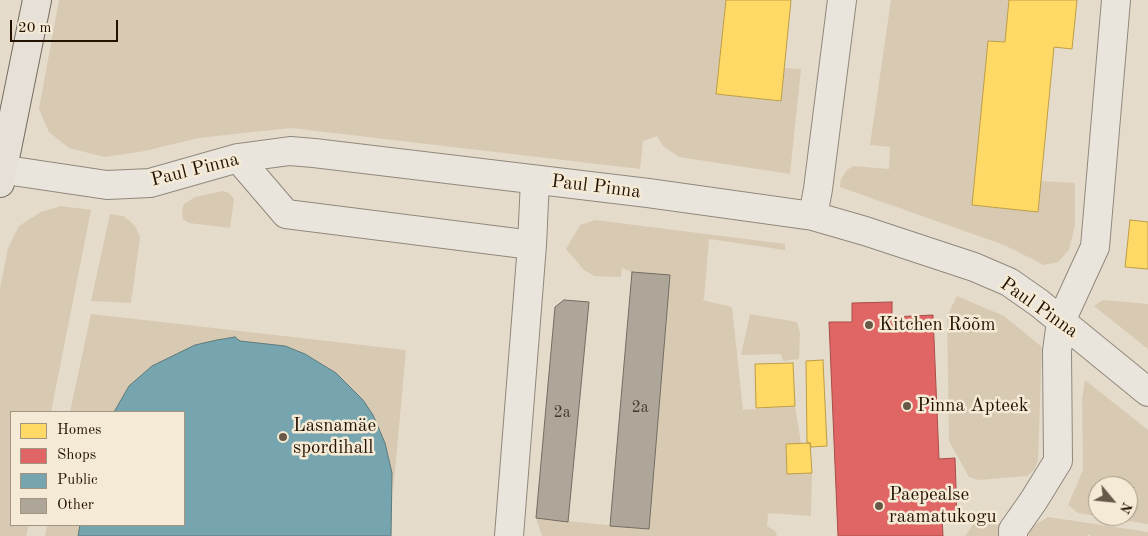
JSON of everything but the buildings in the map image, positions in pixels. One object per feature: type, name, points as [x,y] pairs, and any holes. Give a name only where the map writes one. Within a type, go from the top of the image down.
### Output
[{"type":"main road","points":[[1,174],[6,124],[37,0]]},
{"type":"street","points":[[813,216],[842,0]]},
{"type":"street","points":[[1013,536],[1013,530],[1058,461],[1057,351],[1061,321],[1095,247],[1116,0]]},
{"type":"street","name":"Paul Pinna","points":[[1,174],[107,185],[150,183],[238,158],[290,152],[314,153],[813,216],[937,255],[1000,278],[1017,287],[1148,392]]},
{"type":"street","points":[[238,158],[286,214],[532,245]]},
{"type":"street","points":[[508,536],[532,245],[535,180]]},
{"type":"shaded area","points":[[59,0],[726,0],[716,94],[781,101],[784,68],[801,69],[790,174],[679,157],[663,146],[657,136],[643,141],[640,169],[291,128],[198,138],[145,151],[105,157],[69,148],[49,132],[39,109]]},
{"type":"shaded area","points":[[891,0],[1009,0],[1005,42],[988,41],[972,205],[1038,212],[1041,181],[1075,183],[1075,225],[1069,250],[1058,262],[1044,265],[1004,245],[840,187],[841,179],[847,170],[853,166],[889,169],[890,147],[870,145]]},
{"type":"shaded area","points":[[223,191],[229,193],[234,199],[230,228],[189,223],[183,219],[182,211],[184,204],[195,197]]},
{"type":"shaded area","points":[[61,206],[91,210],[51,411],[10,411],[10,526],[29,526],[26,536],[0,536],[0,288],[8,248],[19,226],[41,212]]},
{"type":"shaded area","points":[[110,214],[123,216],[130,221],[140,237],[131,303],[91,301]]},
{"type":"shaded area","points":[[595,220],[785,244],[785,250],[709,239],[704,299],[702,300],[732,307],[743,410],[795,406],[801,443],[786,444],[787,474],[812,473],[811,516],[768,513],[767,526],[775,531],[777,536],[542,536],[536,518],[649,529],[670,276],[632,272],[622,268],[621,277],[595,276],[585,271],[566,249],[580,225]]},
{"type":"shaded area","points":[[957,296],[1004,316],[1042,347],[1038,460],[1034,470],[1027,476],[978,480],[969,477],[949,441],[947,316]]},
{"type":"shaded area","points":[[1103,300],[1148,304],[1148,349],[1094,306]]},
{"type":"shaded area","points":[[91,314],[406,350],[393,492],[392,473],[385,443],[363,400],[336,373],[305,354],[285,346],[240,341],[235,337],[195,345],[129,386],[115,411],[70,411]]},
{"type":"shaded area","points":[[750,314],[797,322],[800,333],[799,359],[783,361],[781,354],[741,355]]},
{"type":"shaded area","points":[[1085,380],[1148,430],[1148,524],[1138,522],[1138,476],[1088,476],[1088,515],[1078,513],[1068,505],[1083,470],[1082,399]]},
{"type":"shaded area","points":[[1048,517],[1088,523],[1088,526],[1108,526],[1148,532],[1148,536],[1091,536],[1088,534],[1087,536],[1028,536],[1033,526]]},
{"type":"shaded area","points":[[975,522],[1000,523],[1001,536],[965,536]]},
{"type":"shaded area","points":[[47,526],[80,526],[78,536],[45,536]]},
{"type":"place","name":"Kitchen Rõõm","points":[[869,325]]},
{"type":"place","name":"Pinna Apteek","points":[[907,406]]},
{"type":"place","name":"Lasnamäe spordihall","points":[[283,437]]},
{"type":"place","name":"Paepealse raamatukogu","points":[[879,506]]}]
